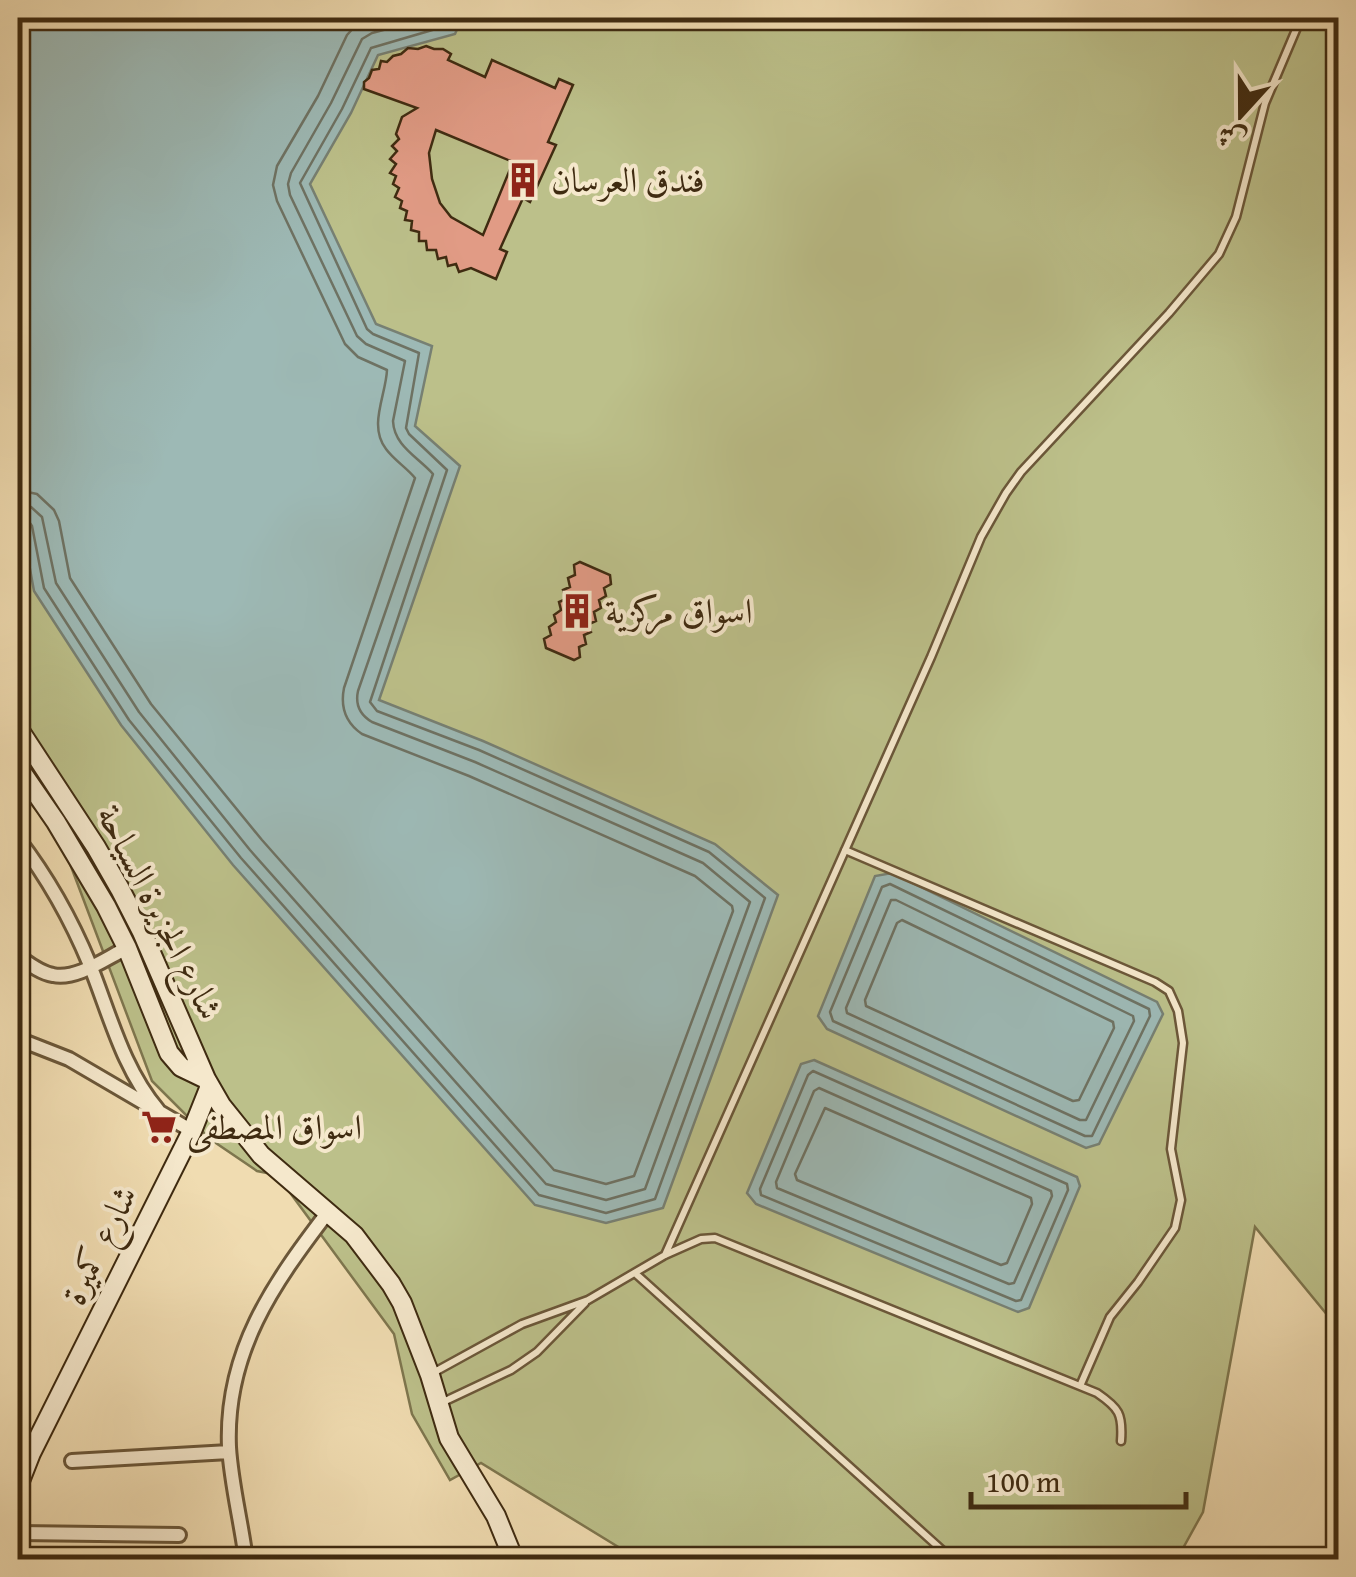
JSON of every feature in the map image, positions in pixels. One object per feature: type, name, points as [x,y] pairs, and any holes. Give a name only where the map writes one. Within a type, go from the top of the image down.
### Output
[{"type":"street","name":"شارع الجزيرة السياحة","points":[[18,728],[120,889],[208,1082],[227,1114],[254,1147],[366,1248],[392,1284],[430,1375],[450,1438],[496,1516],[514,1560]]},
{"type":"street","name":"شارع الجزيرة السياحة","points":[[18,767],[82,864],[127,948],[168,1052],[181,1067],[208,1082]]},
{"type":"street","points":[[18,839],[63,906],[131,1072],[158,1110]]},
{"type":"street","points":[[18,956],[52,975],[71,975],[127,948]]},
{"type":"street","points":[[18,1038],[70,1058],[192,1131]]},
{"type":"street","name":"شارع كميرة","points":[[18,1486],[24,1452],[192,1131],[208,1082]]},
{"type":"street","points":[[244,1546],[230,1452],[231,1398],[246,1343],[273,1287],[328,1212]]},
{"type":"street","points":[[72,1462],[230,1452]]},
{"type":"street","points":[[18,1533],[178,1535]]},
{"type":"lane","points":[[664,1255],[931,658],[980,537],[1021,472],[1170,313],[1219,254],[1236,218],[1265,102],[1301,18]]},
{"type":"lane","points":[[845,850],[1156,982],[1169,991],[1178,1012],[1183,1043],[1171,1149],[1181,1200],[1175,1228],[1110,1317],[1080,1386]]},
{"type":"lane","points":[[430,1375],[522,1324],[588,1300],[664,1255],[700,1239],[715,1238],[1097,1393],[1119,1412],[1121,1441]]},
{"type":"lane","points":[[636,1274],[953,1560]]},
{"type":"lane","points":[[440,1404],[511,1370],[537,1352],[588,1300]]},
{"type":"green space","points":[[18,18],[1338,18],[1338,1328],[1255,1227],[1203,1512],[1177,1559],[638,1559],[481,1463],[450,1480],[412,1414],[394,1334],[277,1175],[257,1171],[210,1139],[152,1081],[61,840],[18,788]]},
{"type":"water","points":[[18,18],[462,18],[455,34],[378,55],[351,113],[310,184],[376,324],[432,346],[415,426],[460,466],[379,700],[483,741],[715,844],[778,895],[663,1208],[606,1223],[535,1205],[233,865],[121,725],[34,591],[18,503]]},
{"type":"water","points":[[892,873],[1157,1002],[1163,1014],[1099,1144],[1086,1148],[827,1029],[818,1016],[875,876]]},
{"type":"water","points":[[814,1060],[1077,1177],[1080,1186],[1029,1308],[1018,1312],[756,1204],[747,1193],[801,1064]]},
{"type":"building","points":[[408,48],[443,49],[451,54],[448,60],[485,77],[492,60],[555,88],[559,79],[573,85],[548,142],[556,145],[530,202],[523,198],[500,249],[507,252],[496,279],[471,268],[459,272],[456,264],[448,266],[446,257],[438,259],[436,250],[427,250],[426,241],[419,241],[419,232],[411,230],[412,221],[405,220],[407,211],[400,208],[402,201],[395,197],[399,188],[393,184],[396,176],[390,173],[396,164],[390,159],[397,151],[392,146],[399,139],[396,134],[402,117],[417,108],[364,89],[364,82],[372,70],[379,69],[381,61],[387,62]],"holes":[[[436,130],[513,162],[483,235],[451,217],[440,203],[429,153]]]},
{"type":"building","name":"اسواق مركزية","points":[[580,562],[610,575],[611,584],[604,588],[606,596],[599,600],[601,608],[594,612],[596,621],[589,624],[591,632],[584,635],[586,644],[579,647],[580,657],[574,660],[546,648],[544,639],[551,635],[549,627],[561,610],[559,602],[566,599],[563,590],[570,587],[568,578],[575,575],[574,565]]},
{"type":"place","name":"فندق العرسان","points":[[523,180]]},
{"type":"place","name":"اسواق مركزية","points":[[577,611]]},
{"type":"place","name":"اسواق المصطفى","points":[[159,1127]]}]
